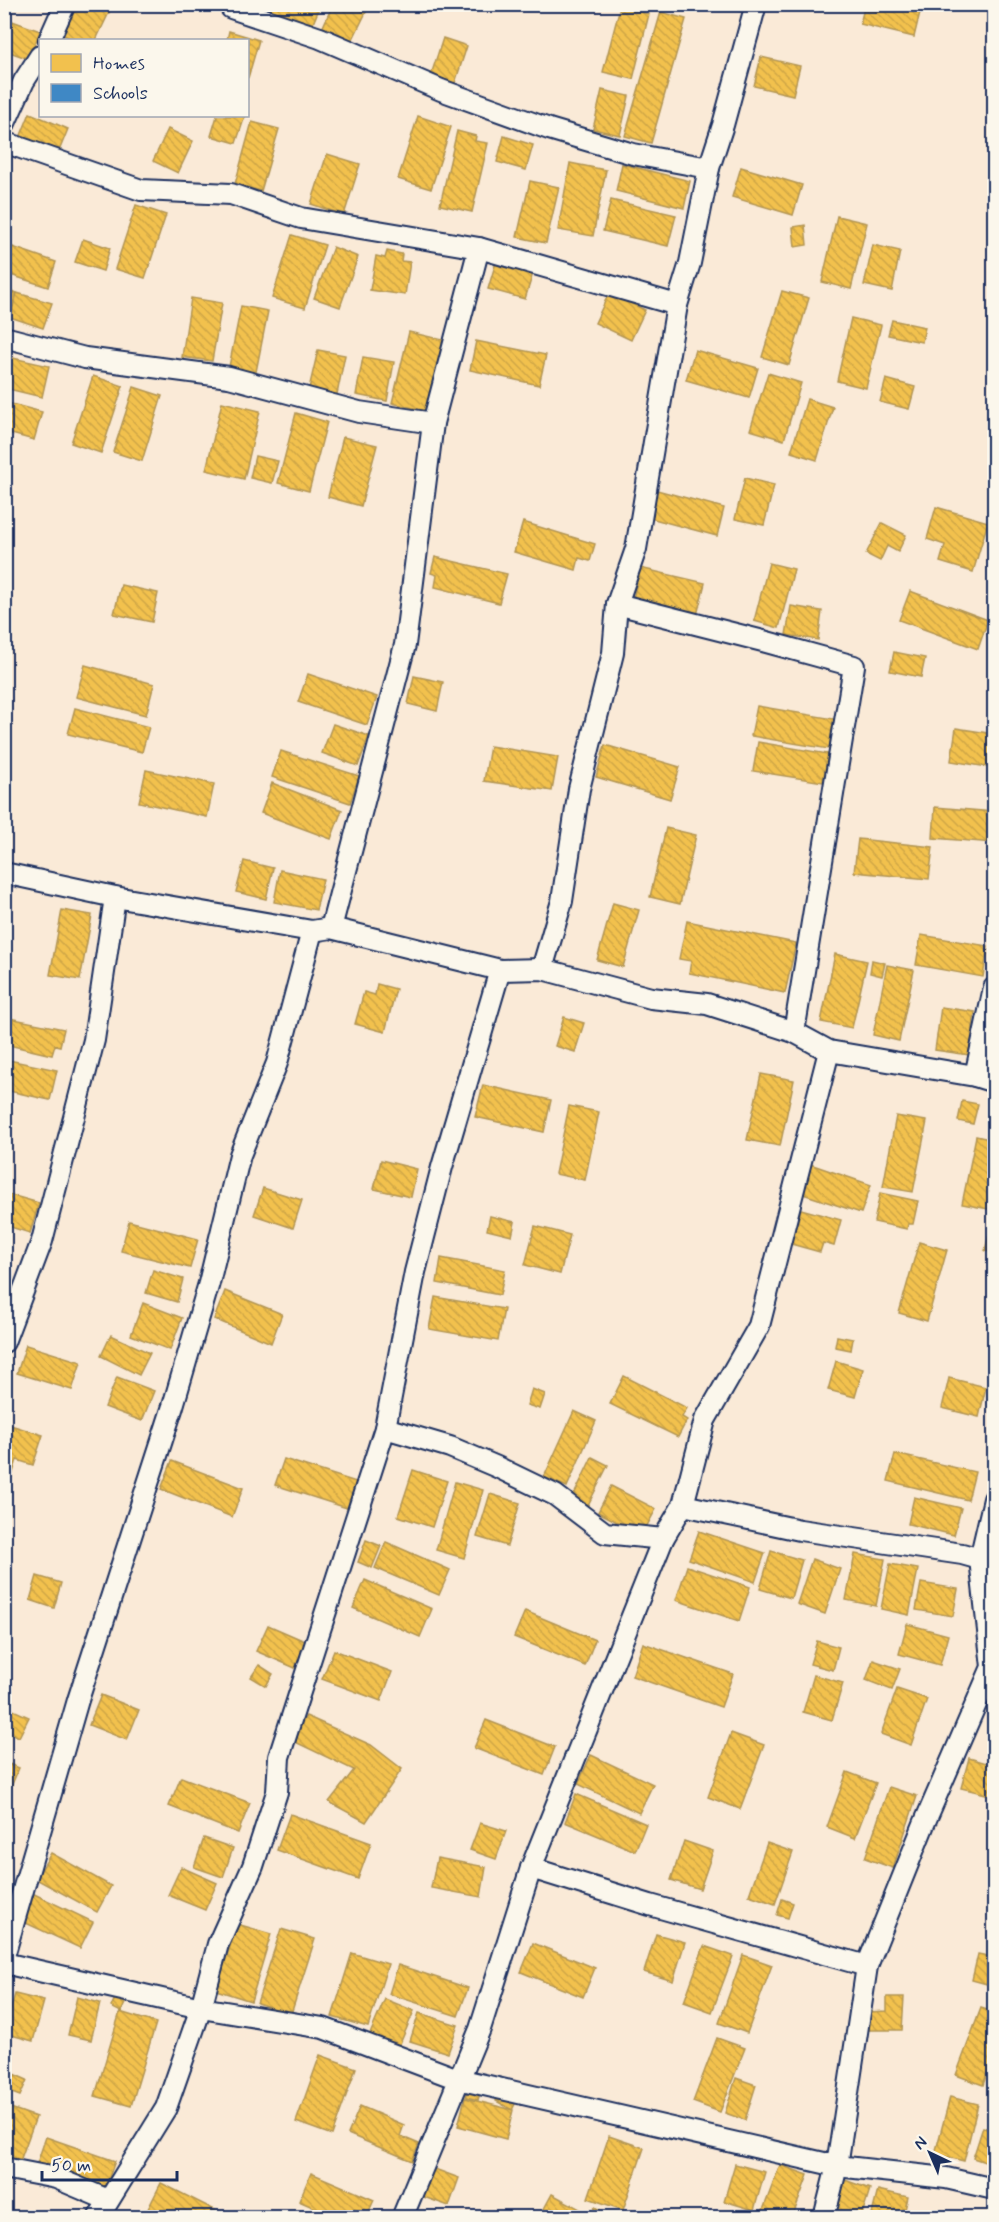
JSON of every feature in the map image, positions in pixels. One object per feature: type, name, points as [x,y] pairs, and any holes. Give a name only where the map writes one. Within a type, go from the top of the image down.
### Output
[{"type":"street","points":[[49,39],[65,4]]},
{"type":"street","points":[[542,969],[562,901],[579,789],[613,653],[617,604],[636,549],[677,305],[690,263],[709,168],[756,4]]},
{"type":"street","points":[[230,6],[320,38],[441,90],[549,129],[633,154],[709,168]]},
{"type":"street","points":[[4,125],[24,81],[39,58]]},
{"type":"street","points":[[4,142],[141,190],[231,194],[301,218],[479,248],[677,305]]},
{"type":"street","points":[[4,1956],[78,1700],[177,1395],[240,1155],[277,1063],[322,930],[405,645],[433,423],[479,248]]},
{"type":"street","points":[[4,337],[85,358],[229,376],[359,412],[433,423]]},
{"type":"street","points":[[617,604],[854,666],[794,1032]]},
{"type":"street","points":[[4,873],[115,897],[322,930],[500,970],[542,969],[651,998],[706,1004],[794,1032],[828,1051],[975,1076],[994,1082]]},
{"type":"street","points":[[4,1342],[42,1241],[94,1040],[115,897]]},
{"type":"street","points":[[4,2168],[56,2178],[103,2209],[166,2108],[201,2007],[218,1944],[252,1866],[273,1803],[279,1757],[385,1428],[415,1272],[442,1167],[500,970]]},
{"type":"street","points":[[975,1076],[994,988]]},
{"type":"street","points":[[402,2217],[480,2029],[531,1868],[663,1539],[682,1505],[705,1420],[759,1326],[828,1051]]},
{"type":"street","points":[[385,1428],[450,1448],[497,1467],[555,1495],[605,1533],[663,1539]]},
{"type":"street","points":[[824,2217],[837,2166],[867,1966],[924,1824],[992,1666],[980,1559],[994,1499]]},
{"type":"street","points":[[682,1505],[800,1530],[962,1554],[980,1559]]},
{"type":"street","points":[[531,1868],[650,1905],[867,1966]]},
{"type":"street","points":[[4,1963],[201,2007],[323,2028],[458,2079],[837,2166],[946,2178],[994,2188]]},
{"type":"building: Homes","points":[[78,4],[113,4],[96,39],[73,39],[63,35]]},
{"type":"building: Homes","points":[[251,4],[321,4],[309,33]]},
{"type":"building: Homes","points":[[333,4],[370,4],[351,43],[322,29]]},
{"type":"building: Homes","points":[[459,4],[480,4],[479,10]]},
{"type":"building: Homes","points":[[865,4],[922,4],[914,37],[860,24]]},
{"type":"building: Homes","points":[[620,7],[649,14],[633,79],[603,72]]},
{"type":"building: Homes","points":[[661,12],[686,19],[651,143],[625,136]]},
{"type":"building: Homes","points":[[4,18],[40,31],[29,59],[4,50]]},
{"type":"building: Homes","points":[[229,31],[259,40],[249,75],[249,39],[227,39]]},
{"type":"building: Homes","points":[[443,38],[467,46],[455,83],[431,75]]},
{"type":"building: Homes","points":[[761,57],[800,66],[793,95],[754,86]]},
{"type":"building: Homes","points":[[602,90],[629,96],[620,135],[593,129]]},
{"type":"building: Homes","points":[[30,113],[68,129],[57,156],[19,140]]},
{"type":"building: Homes","points":[[418,116],[451,127],[431,189],[398,179]]},
{"type":"building: Homes","points":[[217,117],[245,117],[236,143],[211,136]]},
{"type":"building: Homes","points":[[252,122],[279,129],[261,191],[235,184]]},
{"type":"building: Homes","points":[[168,129],[193,141],[178,173],[153,161]]},
{"type":"building: Homes","points":[[457,131],[476,136],[475,141],[488,143],[472,212],[440,205]]},
{"type":"building: Homes","points":[[504,136],[533,145],[526,170],[497,162]]},
{"type":"building: Homes","points":[[327,154],[360,164],[344,215],[311,204]]},
{"type":"building: Homes","points":[[570,163],[606,170],[593,236],[558,230]]},
{"type":"building: Homes","points":[[622,164],[690,181],[684,208],[616,191]]},
{"type":"building: Homes","points":[[741,167],[802,185],[793,215],[732,197]]},
{"type":"building: Homes","points":[[530,181],[559,187],[546,243],[517,237]]},
{"type":"building: Homes","points":[[611,200],[676,215],[668,246],[603,231]]},
{"type":"building: Homes","points":[[136,205],[166,215],[145,278],[115,269]]},
{"type":"building: Homes","points":[[837,216],[867,223],[851,289],[822,282]]},
{"type":"building: Homes","points":[[805,225],[807,245],[795,247],[793,227]]},
{"type":"building: Homes","points":[[292,235],[325,245],[305,308],[272,298]]},
{"type":"building: Homes","points":[[83,239],[110,248],[103,271],[75,262]]},
{"type":"building: Homes","points":[[4,244],[56,262],[48,287],[4,273]]},
{"type":"building: Homes","points":[[873,245],[900,251],[892,291],[864,285]]},
{"type":"building: Homes","points":[[333,247],[358,257],[340,307],[314,298]]},
{"type":"building: Homes","points":[[387,251],[402,254],[401,261],[410,262],[405,295],[370,290],[376,256],[385,258]]},
{"type":"building: Homes","points":[[496,262],[533,273],[525,299],[488,289]]},
{"type":"building: Homes","points":[[4,289],[17,293],[10,317],[4,316]]},
{"type":"building: Homes","points":[[782,291],[809,298],[789,365],[762,357]]},
{"type":"building: Homes","points":[[17,293],[52,303],[43,328],[10,317]]},
{"type":"building: Homes","points":[[609,293],[645,310],[631,340],[595,323]]},
{"type":"building: Homes","points":[[191,298],[222,303],[212,361],[182,357]]},
{"type":"building: Homes","points":[[241,306],[268,311],[255,377],[228,372]]},
{"type":"building: Homes","points":[[851,318],[881,325],[866,388],[837,381]]},
{"type":"building: Homes","points":[[892,320],[925,327],[922,342],[888,335]]},
{"type":"building: Homes","points":[[409,332],[443,340],[426,411],[392,403]]},
{"type":"building: Homes","points":[[476,341],[546,355],[539,385],[470,370]]},
{"type":"building: Homes","points":[[318,350],[345,355],[336,399],[308,393]]},
{"type":"building: Homes","points":[[695,350],[758,368],[749,398],[686,380]]},
{"type":"building: Homes","points":[[4,356],[49,366],[42,397],[4,388]]},
{"type":"building: Homes","points":[[363,357],[394,362],[387,401],[356,395]]},
{"type":"building: Homes","points":[[768,373],[801,383],[784,440],[750,430]]},
{"type":"building: Homes","points":[[93,376],[123,386],[101,453],[71,443]]},
{"type":"building: Homes","points":[[886,379],[915,387],[909,409],[880,402]]},
{"type":"building: Homes","points":[[134,387],[162,396],[142,461],[113,452]]},
{"type":"building: Homes","points":[[807,399],[833,407],[817,460],[791,452]]},
{"type":"building: Homes","points":[[4,402],[42,412],[34,440],[4,432]]},
{"type":"building: Homes","points":[[222,402],[260,411],[244,479],[206,470]]},
{"type":"building: Homes","points":[[296,413],[327,422],[309,491],[278,483]]},
{"type":"building: Homes","points":[[343,437],[377,445],[361,506],[328,497]]},
{"type":"building: Homes","points":[[255,456],[278,461],[272,483],[250,478]]},
{"type":"building: Homes","points":[[745,478],[774,485],[764,525],[735,519]]},
{"type":"building: Homes","points":[[657,490],[724,508],[717,536],[650,518]]},
{"type":"building: Homes","points":[[936,507],[988,522],[973,572],[940,562],[945,545],[927,539]]},
{"type":"building: Homes","points":[[523,522],[595,544],[590,561],[579,558],[576,570],[514,552]]},
{"type":"building: Homes","points":[[882,523],[906,535],[898,552],[887,546],[880,561],[866,554]]},
{"type":"building: Homes","points":[[435,557],[507,574],[499,603],[435,587],[437,575],[431,573]]},
{"type":"building: Homes","points":[[769,563],[794,569],[779,628],[754,621]]},
{"type":"building: Homes","points":[[640,568],[705,583],[697,615],[633,599]]},
{"type":"building: Homes","points":[[121,585],[158,593],[152,622],[114,614]]},
{"type":"building: Homes","points":[[910,591],[988,620],[978,649],[899,620]]},
{"type":"building: Homes","points":[[791,606],[822,611],[818,640],[786,635]]},
{"type":"building: Homes","points":[[894,652],[925,658],[921,677],[890,671]]},
{"type":"building: Homes","points":[[85,665],[154,684],[146,715],[76,697]]},
{"type":"building: Homes","points":[[308,674],[377,697],[367,725],[298,702]]},
{"type":"building: Homes","points":[[414,676],[443,682],[437,711],[408,704]]},
{"type":"building: Homes","points":[[994,699],[994,728],[989,727]]},
{"type":"building: Homes","points":[[757,706],[834,719],[829,749],[751,736]]},
{"type":"building: Homes","points":[[75,708],[149,727],[142,752],[68,734]]},
{"type":"building: Homes","points":[[333,724],[369,736],[358,766],[322,753]]},
{"type":"building: Homes","points":[[956,728],[994,734],[994,768],[951,761]]},
{"type":"building: Homes","points":[[758,742],[828,754],[823,782],[753,771]]},
{"type":"building: Homes","points":[[605,745],[680,767],[670,799],[596,777]]},
{"type":"building: Homes","points":[[490,746],[558,757],[552,791],[484,781]]},
{"type":"building: Homes","points":[[281,751],[359,776],[350,803],[272,777]]},
{"type":"building: Homes","points":[[146,770],[214,784],[207,817],[139,802]]},
{"type":"building: Homes","points":[[272,783],[342,810],[331,839],[261,813]]},
{"type":"building: Homes","points":[[935,807],[994,812],[994,843],[933,838]]},
{"type":"building: Homes","points":[[666,828],[696,835],[680,904],[650,897]]},
{"type":"building: Homes","points":[[858,839],[933,847],[929,879],[854,872]]},
{"type":"building: Homes","points":[[244,861],[273,868],[266,899],[236,892]]},
{"type":"building: Homes","points":[[280,870],[323,879],[316,910],[274,902]]},
{"type":"building: Homes","points":[[613,903],[639,910],[623,967],[597,960]]},
{"type":"building: Homes","points":[[62,910],[92,915],[80,980],[50,975]]},
{"type":"building: Homes","points":[[687,921],[796,943],[785,993],[689,973],[691,961],[679,959]]},
{"type":"building: Homes","points":[[921,935],[988,946],[983,977],[916,965]]},
{"type":"building: Homes","points":[[835,954],[867,961],[852,1028],[821,1022]]},
{"type":"building: Homes","points":[[872,960],[885,963],[882,976],[870,973]]},
{"type":"building: Homes","points":[[887,965],[914,970],[899,1041],[873,1035]]},
{"type":"building: Homes","points":[[377,984],[396,989],[385,1032],[355,1024],[364,992],[375,995]]},
{"type":"building: Homes","points":[[941,1007],[975,1012],[969,1055],[935,1050]]},
{"type":"building: Homes","points":[[4,1017],[64,1029],[60,1046],[55,1045],[52,1055],[4,1044]]},
{"type":"building: Homes","points":[[564,1017],[584,1023],[575,1052],[555,1046]]},
{"type":"building: Homes","points":[[4,1059],[57,1070],[50,1100],[4,1090]]},
{"type":"building: Homes","points":[[761,1074],[794,1080],[780,1146],[747,1140]]},
{"type":"building: Homes","points":[[483,1085],[551,1100],[544,1132],[475,1117]]},
{"type":"building: Homes","points":[[962,1101],[978,1104],[973,1124],[958,1121]]},
{"type":"building: Homes","points":[[569,1106],[599,1112],[585,1180],[555,1174]]},
{"type":"building: Homes","points":[[896,1116],[927,1121],[913,1192],[883,1187]]},
{"type":"building: Homes","points":[[976,1136],[994,1140],[994,1210],[962,1204]]},
{"type":"building: Homes","points":[[381,1160],[417,1169],[411,1197],[374,1189]]},
{"type":"building: Homes","points":[[810,1164],[871,1185],[861,1213],[800,1193]]},
{"type":"building: Homes","points":[[263,1188],[302,1200],[293,1228],[254,1215]]},
{"type":"building: Homes","points":[[4,1193],[39,1203],[30,1233],[4,1225]]},
{"type":"building: Homes","points":[[880,1193],[918,1201],[913,1224],[908,1224],[907,1229],[874,1222]]},
{"type":"building: Homes","points":[[801,1209],[841,1220],[834,1246],[823,1243],[820,1252],[791,1244]]},
{"type":"building: Homes","points":[[490,1216],[515,1222],[512,1236],[487,1230]]},
{"type":"building: Homes","points":[[129,1221],[198,1239],[190,1268],[121,1251]]},
{"type":"building: Homes","points":[[992,1222],[994,1222],[994,1253],[985,1251]]},
{"type":"building: Homes","points":[[535,1226],[570,1235],[560,1274],[525,1265]]},
{"type":"building: Homes","points":[[919,1242],[947,1250],[927,1321],[899,1313]]},
{"type":"building: Homes","points":[[441,1258],[505,1270],[500,1295],[437,1283]]},
{"type":"building: Homes","points":[[153,1270],[183,1279],[177,1302],[146,1293]]},
{"type":"building: Homes","points":[[225,1291],[282,1314],[271,1343],[214,1319]]},
{"type":"building: Homes","points":[[435,1297],[504,1309],[498,1341],[429,1329]]},
{"type":"building: Homes","points":[[143,1303],[182,1318],[170,1350],[131,1335]]},
{"type":"building: Homes","points":[[111,1335],[150,1353],[139,1375],[101,1356]]},
{"type":"building: Homes","points":[[837,1336],[853,1339],[851,1350],[835,1347]]},
{"type":"building: Homes","points":[[26,1345],[81,1362],[72,1390],[17,1373]]},
{"type":"building: Homes","points":[[836,1361],[863,1369],[855,1397],[828,1390]]},
{"type":"building: Homes","points":[[624,1376],[687,1408],[682,1417],[687,1420],[678,1437],[610,1404]]},
{"type":"building: Homes","points":[[117,1377],[154,1391],[142,1421],[105,1407]]},
{"type":"building: Homes","points":[[949,1378],[986,1387],[979,1417],[942,1408]]},
{"type":"building: Homes","points":[[532,1389],[545,1394],[540,1409],[527,1405]]},
{"type":"building: Homes","points":[[574,1411],[596,1421],[567,1487],[544,1477]]},
{"type":"building: Homes","points":[[4,1423],[43,1435],[33,1465],[17,1460],[6,1494]]},
{"type":"building: Homes","points":[[895,1454],[975,1472],[968,1500],[888,1481]]},
{"type":"building: Homes","points":[[592,1457],[608,1465],[588,1505],[573,1497]]},
{"type":"building: Homes","points":[[284,1459],[356,1482],[347,1508],[275,1485]]},
{"type":"building: Homes","points":[[172,1461],[243,1488],[232,1517],[161,1489]]},
{"type":"building: Homes","points":[[413,1470],[447,1481],[432,1527],[398,1516]]},
{"type":"building: Homes","points":[[455,1482],[483,1490],[464,1558],[436,1550]]},
{"type":"building: Homes","points":[[611,1486],[656,1509],[642,1535],[598,1512]]},
{"type":"building: Homes","points":[[490,1494],[520,1503],[507,1546],[477,1537]]},
{"type":"building: Homes","points":[[914,1497],[961,1508],[954,1535],[908,1524]]},
{"type":"building: Homes","points":[[699,1531],[765,1553],[755,1582],[689,1559]]},
{"type":"building: Homes","points":[[366,1540],[381,1546],[372,1568],[358,1562]]},
{"type":"building: Homes","points":[[386,1542],[450,1570],[439,1595],[375,1568]]},
{"type":"building: Homes","points":[[771,1551],[802,1560],[791,1598],[760,1589]]},
{"type":"building: Homes","points":[[855,1554],[885,1559],[876,1606],[846,1600]]},
{"type":"building: Homes","points":[[812,1559],[840,1569],[825,1614],[797,1604]]},
{"type":"building: Homes","points":[[890,1564],[918,1569],[909,1615],[881,1609]]},
{"type":"building: Homes","points":[[687,1566],[750,1587],[739,1621],[676,1600]]},
{"type":"building: Homes","points":[[37,1576],[61,1583],[54,1608],[30,1600]]},
{"type":"building: Homes","points":[[365,1580],[432,1609],[420,1637],[353,1608]]},
{"type":"building: Homes","points":[[921,1583],[958,1589],[953,1616],[916,1610]]},
{"type":"building: Homes","points":[[525,1611],[595,1640],[585,1666],[514,1637]]},
{"type":"building: Homes","points":[[907,1624],[948,1635],[940,1665],[899,1654]]},
{"type":"building: Homes","points":[[268,1625],[307,1642],[295,1668],[256,1651]]},
{"type":"building: Homes","points":[[817,1641],[839,1647],[833,1670],[810,1664]]},
{"type":"building: Homes","points":[[643,1643],[733,1674],[721,1707],[632,1676]]},
{"type":"building: Homes","points":[[334,1650],[392,1672],[381,1701],[322,1679]]},
{"type":"building: Homes","points":[[873,1660],[900,1669],[892,1690],[866,1680]]},
{"type":"building: Homes","points":[[259,1665],[273,1674],[266,1686],[251,1677]]},
{"type":"building: Homes","points":[[814,1675],[843,1683],[832,1720],[803,1712]]},
{"type":"building: Homes","points":[[994,1680],[994,1712],[987,1710]]},
{"type":"building: Homes","points":[[897,1689],[927,1699],[911,1745],[881,1734]]},
{"type":"building: Homes","points":[[101,1695],[139,1710],[127,1740],[89,1725]]},
{"type":"building: Homes","points":[[4,1706],[29,1717],[19,1737],[4,1730]]},
{"type":"building: Homes","points":[[306,1716],[371,1745],[402,1769],[366,1822],[329,1802],[354,1770],[291,1740]]},
{"type":"building: Homes","points":[[486,1720],[555,1747],[544,1775],[474,1748]]},
{"type":"building: Homes","points":[[731,1733],[764,1745],[740,1809],[708,1797]]},
{"type":"building: Homes","points":[[591,1755],[653,1784],[639,1813],[578,1784]]},
{"type":"building: Homes","points":[[969,1758],[994,1765],[994,1796],[961,1788]]},
{"type":"building: Homes","points":[[4,1762],[19,1768],[7,1796],[4,1795]]},
{"type":"building: Homes","points":[[847,1772],[876,1783],[855,1838],[827,1827]]},
{"type":"building: Homes","points":[[181,1777],[250,1803],[238,1833],[169,1806]]},
{"type":"building: Homes","points":[[889,1787],[917,1796],[893,1868],[865,1858]]},
{"type":"building: Homes","points":[[576,1794],[646,1824],[635,1851],[565,1822]]},
{"type":"building: Homes","points":[[290,1814],[371,1843],[358,1879],[277,1850]]},
{"type":"building: Homes","points":[[480,1823],[506,1831],[496,1859],[470,1850]]},
{"type":"building: Homes","points":[[204,1838],[233,1848],[223,1877],[194,1867]]},
{"type":"building: Homes","points":[[684,1841],[713,1851],[700,1889],[671,1880]]},
{"type":"building: Homes","points":[[767,1843],[793,1852],[775,1904],[749,1895]]},
{"type":"building: Homes","points":[[51,1853],[111,1886],[97,1912],[36,1879]]},
{"type":"building: Homes","points":[[437,1858],[486,1867],[481,1897],[431,1888]]},
{"type":"building: Homes","points":[[181,1867],[217,1883],[205,1910],[168,1895]]},
{"type":"building: Homes","points":[[30,1892],[93,1922],[80,1948],[17,1919]]},
{"type":"building: Homes","points":[[782,1899],[793,1903],[788,1918],[777,1915]]},
{"type":"building: Homes","points":[[237,1924],[271,1934],[251,2001],[216,1990]]},
{"type":"building: Homes","points":[[281,1929],[315,1939],[291,2014],[257,2003]]},
{"type":"building: Homes","points":[[656,1934],[685,1942],[673,1981],[644,1972]]},
{"type":"building: Homes","points":[[533,1943],[595,1968],[583,1997],[521,1972]]},
{"type":"building: Homes","points":[[704,1946],[733,1956],[712,2012],[684,2002]]},
{"type":"building: Homes","points":[[352,1953],[388,1964],[368,2027],[332,2017]]},
{"type":"building: Homes","points":[[978,1954],[994,1957],[994,1986],[972,1980]]},
{"type":"building: Homes","points":[[743,1955],[772,1965],[747,2033],[719,2023]]},
{"type":"building: Homes","points":[[398,1965],[468,1988],[458,2016],[389,1994]]},
{"type":"building: Homes","points":[[15,1994],[44,2001],[33,2041],[4,2033]]},
{"type":"building: Homes","points":[[116,1996],[126,2001],[121,2012],[111,2007]]},
{"type":"building: Homes","points":[[77,1997],[100,2003],[91,2040],[68,2035]]},
{"type":"building: Homes","points":[[887,1997],[904,1997],[902,2030],[869,2030],[869,2012],[887,2011]]},
{"type":"building: Homes","points":[[385,1999],[414,2011],[399,2046],[370,2034]]},
{"type":"building: Homes","points":[[981,2008],[994,2012],[994,2054],[983,2085],[956,2075]]},
{"type":"building: Homes","points":[[120,2012],[156,2023],[131,2106],[95,2096]]},
{"type":"building: Homes","points":[[419,2013],[458,2025],[448,2053],[410,2041]]},
{"type":"building: Homes","points":[[717,2038],[745,2048],[720,2112],[693,2102]]},
{"type":"building: Homes","points":[[320,2055],[356,2068],[332,2135],[296,2122]]},
{"type":"building: Homes","points":[[9,2072],[27,2080],[20,2096],[4,2090],[4,2083]]},
{"type":"building: Homes","points":[[736,2078],[756,2085],[745,2120],[725,2113]]},
{"type":"building: Homes","points":[[469,2087],[481,2090],[478,2100],[466,2097]]},
{"type":"building: Homes","points":[[500,2092],[517,2100],[512,2110],[496,2101]]},
{"type":"building: Homes","points":[[950,2097],[978,2104],[964,2161],[935,2154]]},
{"type":"building: Homes","points":[[465,2098],[513,2110],[506,2139],[458,2126]]},
{"type":"building: Homes","points":[[5,2106],[36,2117],[20,2161],[4,2156]]},
{"type":"building: Homes","points":[[360,2106],[404,2125],[400,2136],[419,2144],[412,2161],[348,2134]]},
{"type":"building: Homes","points":[[983,2127],[994,2131],[994,2165],[973,2158]]},
{"type":"building: Homes","points":[[609,2136],[644,2148],[623,2210],[588,2198]]},
{"type":"building: Homes","points":[[46,2137],[115,2161],[104,2191],[36,2166]]},
{"type":"building: Homes","points":[[735,2164],[765,2172],[754,2210],[724,2201]]},
{"type":"building: Homes","points":[[780,2165],[808,2175],[792,2218],[760,2218]]},
{"type":"building: Homes","points":[[432,2168],[459,2178],[449,2206],[421,2196]]},
{"type":"building: Homes","points":[[311,2173],[374,2200],[366,2218],[338,2218],[299,2201]]},
{"type":"building: Homes","points":[[842,2179],[870,2189],[861,2218],[829,2218]]},
{"type":"building: Homes","points":[[161,2183],[227,2216],[226,2218],[160,2218],[147,2211]]},
{"type":"building: Homes","points":[[878,2190],[908,2197],[903,2218],[871,2218]]},
{"type":"building: Homes","points":[[552,2194],[580,2209],[576,2218],[539,2218]]},
{"type":"building: Homes","points":[[595,2207],[612,2218],[588,2218]]},
{"type":"building: Schools","points":[[718,4],[741,4],[740,11]]}]
